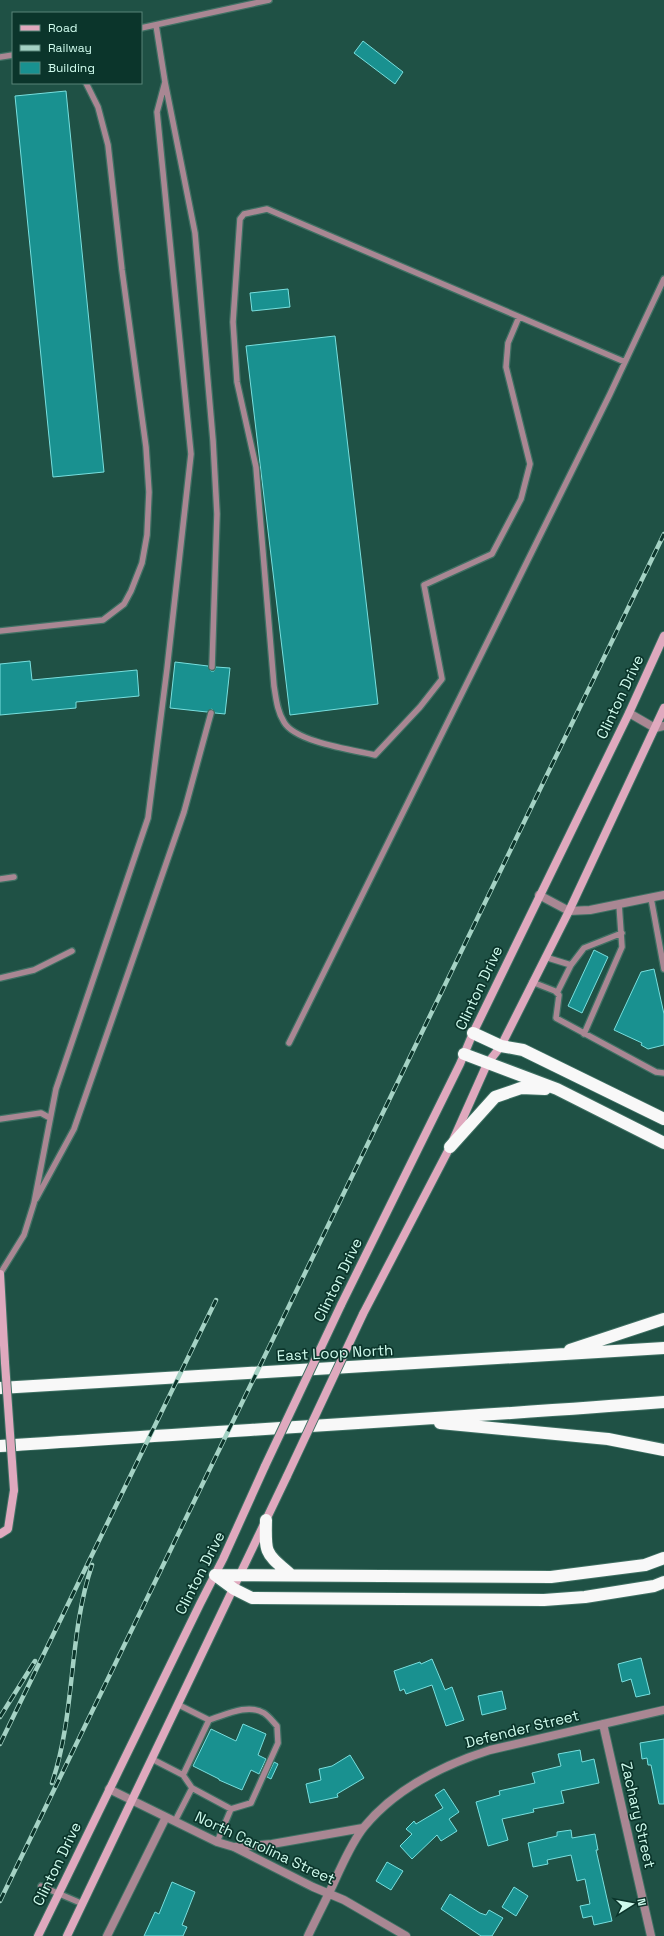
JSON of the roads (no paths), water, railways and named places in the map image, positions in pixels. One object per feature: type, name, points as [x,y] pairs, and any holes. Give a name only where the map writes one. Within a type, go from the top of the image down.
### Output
[{"type":"highway","points":[[473,1033],[501,1046],[523,1050],[664,1119]]},
{"type":"highway","points":[[464,1054],[487,1064],[557,1089],[664,1142]]},
{"type":"highway","points":[[450,1147],[495,1097],[521,1088],[557,1089]]},
{"type":"highway","points":[[554,1356],[664,1319]]},
{"type":"highway","name":"East Loop North","points":[[0,1388],[554,1356],[664,1348]]},
{"type":"highway","points":[[0,1446],[519,1413],[664,1402]]},
{"type":"highway","points":[[397,1420],[608,1439],[664,1450]]},
{"type":"highway","points":[[266,1520],[265,1546],[270,1557],[291,1575]]},
{"type":"highway","points":[[215,1575],[551,1577],[600,1572],[645,1565],[664,1558]]},
{"type":"highway","points":[[215,1575],[234,1589],[252,1598],[544,1600],[585,1597],[654,1586],[664,1582]]},
{"type":"main road","name":"Clinton Drive","points":[[38,1936],[109,1788],[215,1575],[341,1305],[464,1054],[539,895],[629,713],[664,636]]},
{"type":"main road","points":[[67,1936],[179,1705],[363,1314],[450,1147],[487,1064],[501,1046],[568,911],[664,708]]},
{"type":"main road","points":[[0,1274],[14,1490],[8,1529],[0,1534]]},
{"type":"street","points":[[629,713],[654,728],[664,726]]},
{"type":"street","points":[[539,895],[568,911],[590,910],[664,896]]},
{"type":"street","name":"Defender Street","points":[[308,1936],[348,1852],[363,1828],[385,1806],[408,1787],[431,1773],[470,1756],[490,1750],[664,1710]]},
{"type":"street","name":"Zachary Street","points":[[603,1724],[652,1936]]},
{"type":"street","name":"North Carolina Street","points":[[109,1788],[132,1801],[217,1842],[234,1848],[344,1900],[406,1936]]},
{"type":"street","points":[[107,1936],[166,1817]]},
{"type":"street","points":[[234,1848],[272,1844],[363,1828]]},
{"type":"lane","points":[[142,28],[269,0]]},
{"type":"lane","points":[[156,25],[165,82],[195,233],[213,440],[217,514],[212,666]]},
{"type":"lane","points":[[0,58],[12,55]]},
{"type":"lane","points":[[0,1274],[24,1235],[34,1203],[56,1089],[148,818],[169,653],[191,454],[157,112],[165,82]]},
{"type":"lane","points":[[0,631],[103,620],[116,612],[124,604],[131,591],[142,562],[147,535],[148,492],[146,447],[122,270],[108,145],[98,107],[86,84]]},
{"type":"lane","points":[[519,317],[508,343],[506,367],[530,464],[521,499],[492,554],[424,585],[442,679],[420,707],[375,755],[307,740],[284,723],[278,708],[274,686],[256,467],[237,382],[233,322],[240,219],[244,214],[267,209],[625,362]]},
{"type":"lane","points":[[289,1043],[625,362],[664,279]]},
{"type":"lane","points":[[34,1203],[74,1129],[184,812],[211,713]]},
{"type":"lane","points":[[0,879],[14,877]]},
{"type":"lane","points":[[651,898],[664,969]]},
{"type":"lane","points":[[584,1034],[622,947],[619,904]]},
{"type":"lane","points":[[622,934],[584,948],[571,965],[557,993],[559,995],[556,1018],[656,1072],[664,1073]]},
{"type":"lane","points":[[0,978],[34,970],[72,951]]},
{"type":"lane","points":[[545,957],[571,965]]},
{"type":"lane","points":[[532,982],[557,993]]},
{"type":"lane","points":[[0,1119],[41,1112],[50,1118]]},
{"type":"lane","points":[[179,1705],[210,1720]]},
{"type":"lane","points":[[152,1759],[183,1774],[192,1788],[231,1808],[251,1803],[278,1743],[277,1726],[265,1713],[252,1708],[231,1712],[210,1720],[183,1774]]},
{"type":"lane","points":[[175,1821],[192,1788]]},
{"type":"lane","points":[[217,1842],[231,1808]]},
{"type":"lane","points":[[41,1886],[83,1904]]},
{"type":"railway","points":[[0,1901],[664,534]]},
{"type":"railway","points":[[0,1744],[216,1300]]},
{"type":"railway","points":[[52,1783],[60,1756],[65,1729],[79,1619],[84,1592],[92,1565]]},
{"type":"railway","points":[[0,1717],[35,1661]]}]
